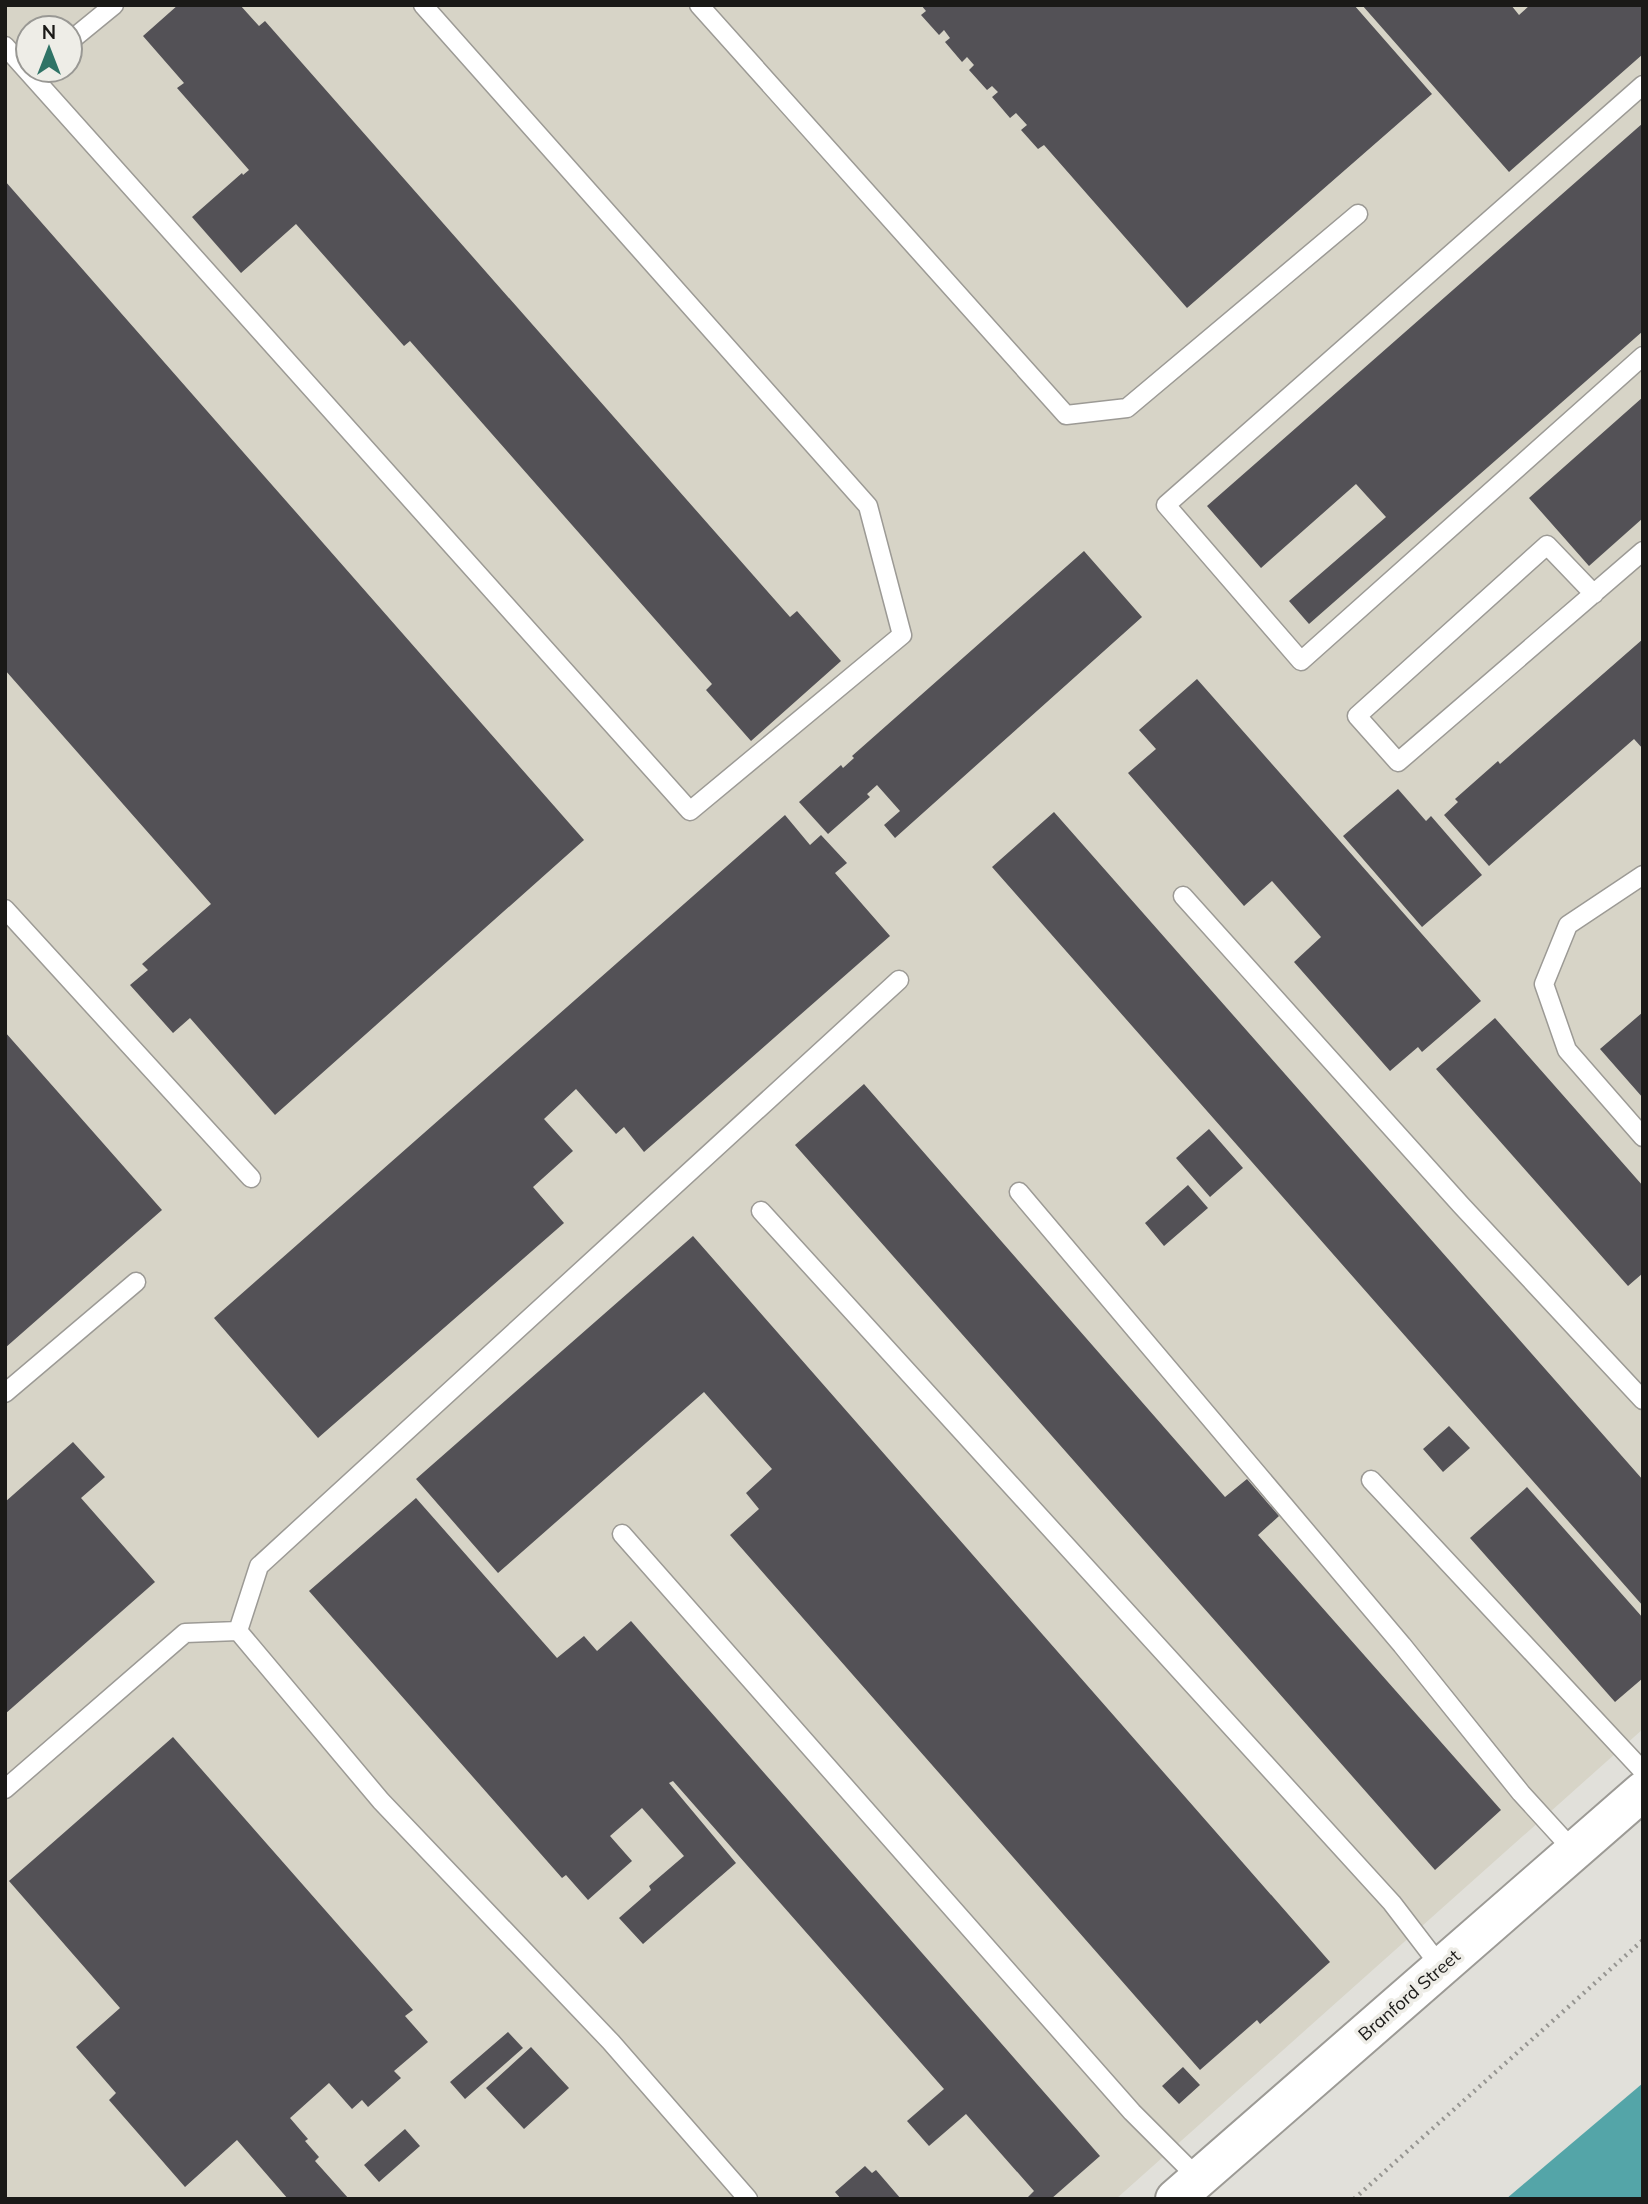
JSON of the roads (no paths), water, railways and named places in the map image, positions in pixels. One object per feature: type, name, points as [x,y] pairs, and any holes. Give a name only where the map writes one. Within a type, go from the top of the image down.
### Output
[{"type":"main road","name":"Branford Street","points":[[1187,2188],[1643,1791]]},
{"type":"lane","points":[[84,30],[114,5]]},
{"type":"lane","points":[[44,84],[690,811],[902,635],[868,506],[423,5]]},
{"type":"lane","points":[[699,5],[1066,415],[1127,408],[1358,214]]},
{"type":"lane","points":[[1643,85],[1166,505],[1301,661],[1643,356]]},
{"type":"lane","points":[[1594,594],[1547,545],[1357,716],[1398,762],[1594,594],[1643,551]]},
{"type":"lane","points":[[1643,875],[1568,925],[1544,984],[1567,1050],[1643,1137]]},
{"type":"lane","points":[[1183,896],[1452,1194],[1643,1400]]},
{"type":"lane","points":[[5,909],[251,1178]]},
{"type":"lane","points":[[238,1631],[258,1566],[899,979]]},
{"type":"lane","points":[[1019,1192],[1394,1634],[1521,1793],[1573,1850]]},
{"type":"lane","points":[[761,1211],[1392,1903],[1441,1967]]},
{"type":"lane","points":[[5,1393],[136,1282]]},
{"type":"lane","points":[[1370,1480],[1643,1772]]},
{"type":"lane","points":[[622,1534],[1132,2112],[1187,2188]]},
{"type":"lane","points":[[5,1789],[185,1633],[238,1631]]},
{"type":"lane","points":[[238,1631],[381,1801],[611,2042],[748,2199]]},
{"type":"water","points":[[1643,2083],[1643,2199],[1506,2199]]}]
